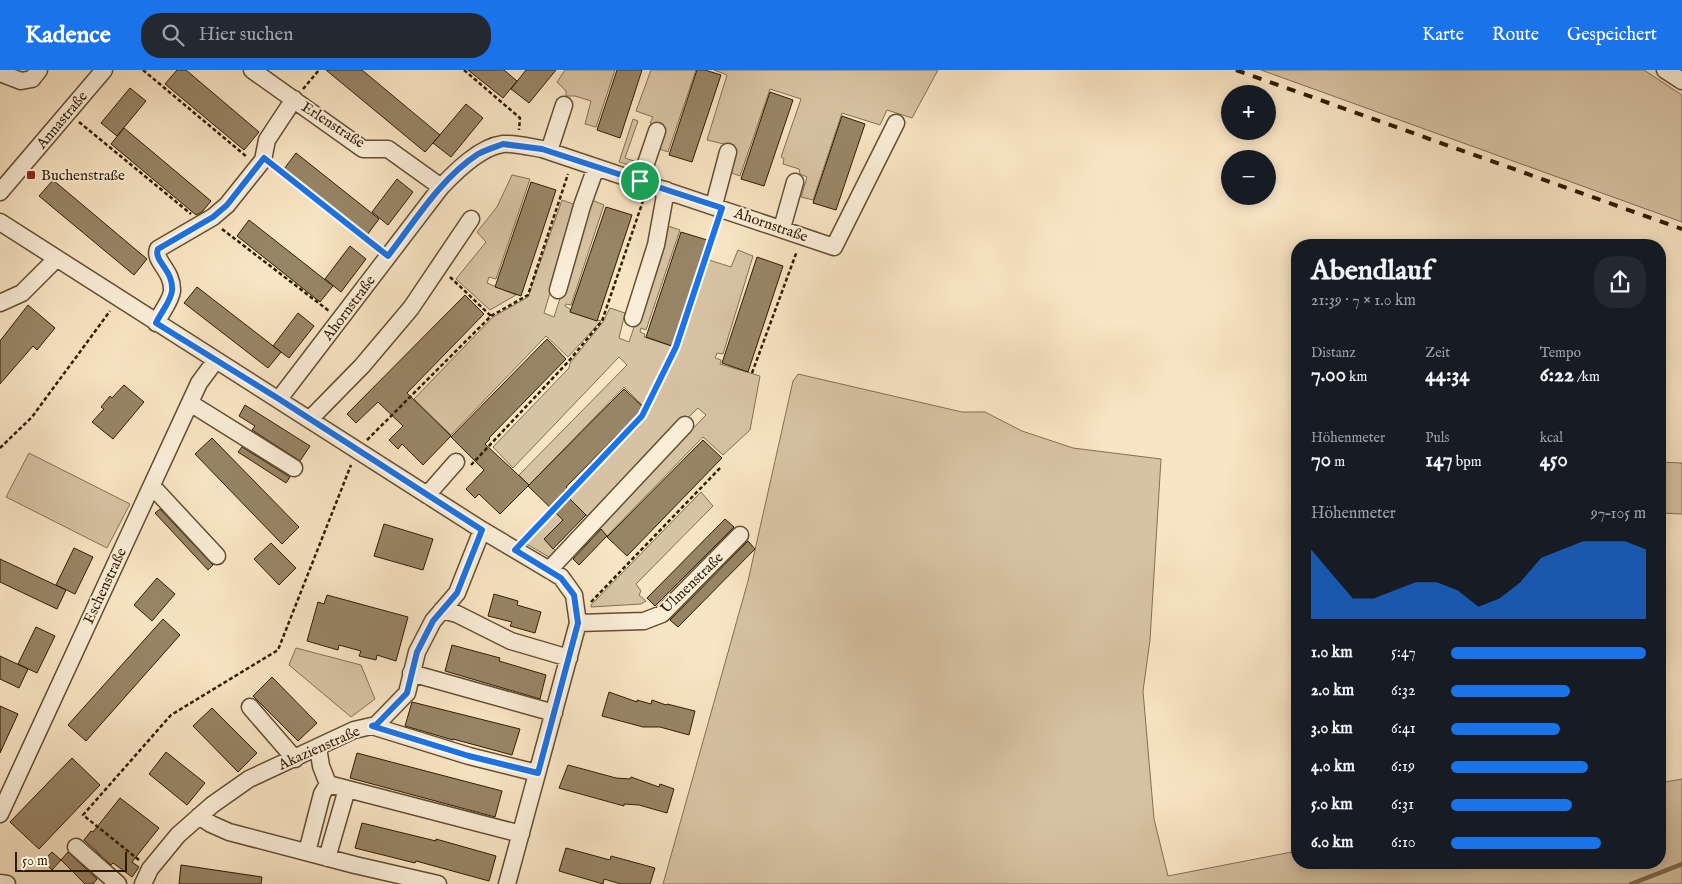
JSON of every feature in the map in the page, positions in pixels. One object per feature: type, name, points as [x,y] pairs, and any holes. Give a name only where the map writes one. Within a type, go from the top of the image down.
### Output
[{"type":"street","points":[[0,73],[21,81],[32,79],[39,70]]},
{"type":"street","name":"Annastraße","points":[[0,192],[104,70]]},
{"type":"street","name":"Erlenstraße","points":[[252,70],[363,149],[388,149],[441,187]]},
{"type":"street","points":[[1665,70],[1682,81]]},
{"type":"street","points":[[156,323],[172,292],[170,275],[156,259],[155,255],[158,249],[206,221],[227,205],[261,162],[267,140],[294,99]]},
{"type":"street","points":[[549,151],[564,104]]},
{"type":"street","name":"Ahornstraße","points":[[279,399],[441,187],[456,171],[479,153],[503,144],[549,151],[834,247],[896,123]]},
{"type":"street","points":[[644,182],[657,131]]},
{"type":"street","points":[[718,207],[728,152]]},
{"type":"street","points":[[558,290],[582,206],[596,167]]},
{"type":"street","points":[[782,228],[795,182]]},
{"type":"street","points":[[633,318],[656,244],[666,190]]},
{"type":"street","points":[[310,419],[362,366],[410,308],[471,219]]},
{"type":"street","points":[[0,222],[482,530],[561,578],[574,595],[578,623],[507,884]]},
{"type":"street","points":[[0,303],[22,293],[56,259]]},
{"type":"street","name":"Eschenstraße","points":[[0,814],[199,384],[216,360]]},
{"type":"street","points":[[190,403],[294,468]]},
{"type":"street","points":[[549,570],[685,425]]},
{"type":"street","points":[[427,495],[463,464]]},
{"type":"street","points":[[152,486],[217,556]]},
{"type":"street","name":"Akazienstraße","points":[[143,884],[150,869],[178,834],[199,816],[250,779],[354,730],[376,725],[407,693],[417,652],[433,621],[457,593],[482,530]]},
{"type":"street","name":"Ulmenstraße","points":[[578,623],[644,621],[662,614],[740,535]]},
{"type":"street","points":[[442,610],[457,614],[511,641],[542,652],[569,658]]},
{"type":"street","points":[[412,673],[554,713]]},
{"type":"street","points":[[250,707],[295,759]]},
{"type":"street","points":[[372,726],[469,756],[538,773]]},
{"type":"street","points":[[318,747],[321,766],[328,784]]},
{"type":"street","points":[[328,784],[521,834]]},
{"type":"street","points":[[307,852],[322,794],[328,784]]},
{"type":"street","points":[[327,858],[347,789]]},
{"type":"street","points":[[199,816],[229,832],[327,858],[438,884]]},
{"type":"street","points":[[76,847],[118,884]]},
{"type":"street","points":[[0,883],[7,884]]},
{"type":"path","points":[[142,70],[261,162],[388,256]]},
{"type":"path","points":[[294,99],[319,70]]},
{"type":"path","points":[[464,70],[520,118],[518,146]]},
{"type":"path","points":[[76,119],[206,221],[340,319]]},
{"type":"path","points":[[150,869],[83,815],[171,715],[278,650],[358,450],[490,316],[528,294],[573,159]]},
{"type":"path","points":[[463,464],[568,362],[602,321],[644,182]]},
{"type":"path","points":[[515,550],[642,416],[676,347],[718,207]]},
{"type":"path","points":[[752,373],[802,235]]},
{"type":"path","points":[[439,266],[490,316]]},
{"type":"path","points":[[0,448],[32,417],[118,299]]},
{"type":"path","points":[[575,606],[590,602],[721,467]]},
{"type":"shaded area","points":[[565,70],[615,70],[596,127],[585,124],[591,101],[575,96],[566,96],[566,91],[557,82]]},
{"type":"shaded area","points":[[651,70],[696,70],[668,152],[660,149],[665,132],[662,131],[663,127],[650,123],[653,117],[636,111]]},
{"type":"shaded area","points":[[714,70],[938,70],[912,118],[887,110],[880,125],[842,113],[813,200],[801,197],[807,177],[800,174],[799,169],[783,164],[784,159],[781,157],[801,99],[770,89],[740,176],[729,172],[737,151],[727,149],[728,145],[707,140],[727,75]]},
{"type":"shaded area","points":[[1261,70],[1644,70],[1682,95],[1682,222]]},
{"type":"shaded area","points":[[633,119],[638,121],[625,158],[637,162],[636,167],[619,162]]},
{"type":"shaded area","points":[[512,175],[530,179],[496,279],[489,277],[487,283],[516,295],[490,310],[456,279],[486,242],[477,232],[497,207]]},
{"type":"shaded area","points":[[562,200],[576,205],[544,313],[554,317],[592,200],[604,205],[571,305],[566,304],[565,306],[571,312],[601,321],[568,357],[546,336],[451,435],[414,399],[493,317],[528,297]]},
{"type":"shaded area","points":[[662,224],[680,230],[646,330],[641,328],[640,332],[645,334],[644,337],[674,347],[645,408],[624,387],[529,485],[519,475],[627,365],[619,357],[513,468],[493,447],[569,368],[570,363],[603,322],[610,308],[625,313],[619,338],[629,342],[664,239]]},
{"type":"shaded area","points":[[738,250],[753,256],[723,354],[717,353],[715,358],[721,360],[720,364],[760,376],[750,430],[723,455],[703,437],[607,536],[598,527],[706,415],[698,408],[587,516],[577,506],[544,539],[559,554],[554,560],[525,543],[643,420],[678,347],[709,260],[731,267]]},
{"type":"shaded area","points":[[798,374],[962,412],[985,412],[1022,431],[1073,448],[1161,459],[1150,640],[1143,691],[1154,819],[1168,876],[1291,852],[1291,869],[1666,869],[1666,782],[1682,779],[1682,884],[663,884],[748,581],[793,381]]},
{"type":"shaded area","points":[[29,453],[130,504],[107,548],[6,497]]},
{"type":"shaded area","points":[[1666,462],[1682,463],[1682,514],[1666,513]]},
{"type":"shaded area","points":[[701,492],[713,506],[636,584],[641,591],[639,595],[646,601],[641,604],[591,607],[591,605]]},
{"type":"shaded area","points":[[296,648],[361,665],[375,699],[351,717],[289,665]]},
{"type":"building","points":[[177,70],[186,70],[259,132],[244,150],[165,84]]},
{"type":"building","points":[[326,70],[362,70],[440,135],[425,152]]},
{"type":"building","points":[[468,70],[504,70],[517,81],[503,98]]},
{"type":"building","points":[[526,70],[556,70],[529,103],[511,89]]},
{"type":"building","points":[[617,70],[642,70],[620,138],[597,130]]},
{"type":"building","points":[[697,70],[705,70],[721,75],[692,162],[669,155]]},
{"type":"building","points":[[130,88],[146,101],[117,136],[101,123]]},
{"type":"building","points":[[770,92],[793,100],[764,186],[741,179]]},
{"type":"building","points":[[466,104],[483,118],[451,157],[433,143]]},
{"type":"building","points":[[842,116],[865,124],[836,210],[813,203]]},
{"type":"building","points":[[124,128],[211,201],[202,212],[196,215],[111,144]]},
{"type":"building","points":[[296,153],[379,219],[367,235],[284,169]]},
{"type":"building","points":[[397,179],[413,192],[388,225],[372,212]]},
{"type":"building","points":[[53,180],[147,259],[134,275],[39,196]]},
{"type":"building","points":[[531,182],[556,190],[521,296],[495,287]]},
{"type":"building","points":[[606,207],[632,215],[597,321],[570,312]]},
{"type":"building","points":[[249,220],[333,286],[320,302],[237,236]]},
{"type":"building","points":[[681,232],[707,240],[672,346],[646,337]]},
{"type":"building","points":[[350,246],[366,259],[341,292],[325,279]]},
{"type":"building","points":[[757,257],[783,266],[748,372],[722,363]]},
{"type":"building","points":[[197,287],[281,352],[268,368],[184,303]]},
{"type":"building","points":[[465,295],[484,314],[407,393],[451,436],[423,465],[402,444],[398,449],[389,440],[403,426],[378,402],[356,423],[347,414]]},
{"type":"building","points":[[28,305],[55,328],[37,350],[33,346],[0,384],[0,341]]},
{"type":"building","points":[[298,313],[314,326],[289,358],[273,346]]},
{"type":"building","points":[[547,339],[566,359],[485,444],[529,485],[500,514],[479,494],[475,498],[466,489],[484,470],[451,437]]},
{"type":"building","points":[[124,385],[144,402],[113,439],[92,422],[104,409],[101,407],[110,396],[112,398]]},
{"type":"building","points":[[624,389],[644,408],[566,487],[568,488],[563,492],[586,515],[553,549],[544,539],[563,520],[528,486]]},
{"type":"building","points":[[245,405],[310,446],[300,461],[252,430],[255,426],[239,416]]},
{"type":"building","points":[[212,438],[299,527],[282,544],[195,454]]},
{"type":"building","points":[[703,440],[722,458],[627,556],[607,537]]},
{"type":"building","points":[[242,447],[290,477],[286,483],[238,452]]},
{"type":"building","points":[[160,509],[213,565],[208,570],[155,513]]},
{"type":"building","points":[[725,519],[734,527],[655,606],[647,598]]},
{"type":"building","points":[[384,524],[433,539],[423,570],[374,556]]},
{"type":"building","points":[[601,529],[607,536],[579,565],[573,559]]},
{"type":"building","points":[[748,541],[755,549],[678,627],[670,620]]},
{"type":"building","points":[[271,543],[296,568],[279,585],[254,559]]},
{"type":"building","points":[[74,548],[93,557],[75,594],[56,585]]},
{"type":"building","points":[[0,559],[66,590],[57,609],[0,582]]},
{"type":"building","points":[[157,578],[175,594],[152,621],[134,605]]},
{"type":"building","points":[[494,594],[518,601],[517,605],[541,612],[535,633],[510,626],[512,622],[488,616]]},
{"type":"building","points":[[327,595],[408,617],[396,661],[377,655],[376,660],[359,656],[361,651],[339,645],[338,650],[307,641],[318,602],[324,604]]},
{"type":"building","points":[[163,619],[180,635],[86,741],[68,725]]},
{"type":"building","points":[[36,627],[55,636],[37,673],[18,664]]},
{"type":"building","points":[[452,645],[500,658],[499,661],[546,675],[540,699],[445,671]]},
{"type":"building","points":[[0,656],[28,669],[19,688],[0,679]]},
{"type":"building","points":[[272,677],[317,723],[298,741],[253,696]]},
{"type":"building","points":[[609,692],[637,702],[637,700],[651,704],[652,700],[695,711],[689,735],[660,727],[643,727],[602,716]]},
{"type":"building","points":[[412,702],[520,729],[512,755],[405,726]]},
{"type":"building","points":[[0,706],[18,714],[0,753]]},
{"type":"building","points":[[212,708],[257,753],[238,772],[193,726]]},
{"type":"building","points":[[166,752],[205,783],[187,805],[149,774]]},
{"type":"building","points":[[357,753],[502,791],[495,817],[350,778]]},
{"type":"building","points":[[72,758],[100,785],[39,849],[10,822]]},
{"type":"building","points":[[568,765],[616,778],[630,779],[631,777],[659,787],[660,784],[674,789],[667,813],[639,805],[624,804],[624,806],[559,788]]},
{"type":"building","points":[[120,798],[159,828],[132,862],[139,867],[132,877],[113,863],[111,865],[84,840],[91,831],[93,832]]},
{"type":"building","points":[[362,823],[436,841],[436,839],[496,856],[489,881],[416,861],[415,863],[355,848]]},
{"type":"building","points":[[566,848],[610,860],[611,856],[655,868],[650,884],[621,884],[604,879],[603,884],[559,871]]},
{"type":"building","points":[[52,852],[61,860],[52,870],[43,861]]},
{"type":"building","points":[[68,852],[97,879],[93,884],[85,884],[61,860]]},
{"type":"building","points":[[181,865],[262,877],[261,884],[179,884]]},
{"type":"waterway","points":[[1631,884],[1682,864]]},
{"type":"railway","points":[[1236,70],[1682,229]]},
{"type":"place","name":"Buchenstraße","points":[[31,175]]},
{"type":"route","points":[[503,144],[542,149],[640,181],[722,208],[676,347],[642,416],[515,550],[561,578],[574,595],[578,623],[538,773],[469,756],[372,726],[376,725],[407,693],[417,652],[433,621],[457,593],[482,530],[279,399],[156,323],[172,292],[170,275],[162,263],[156,259],[155,255],[158,249],[179,235],[213,217],[227,205],[264,158],[388,256],[441,187],[456,171],[479,153],[503,144]]}]
